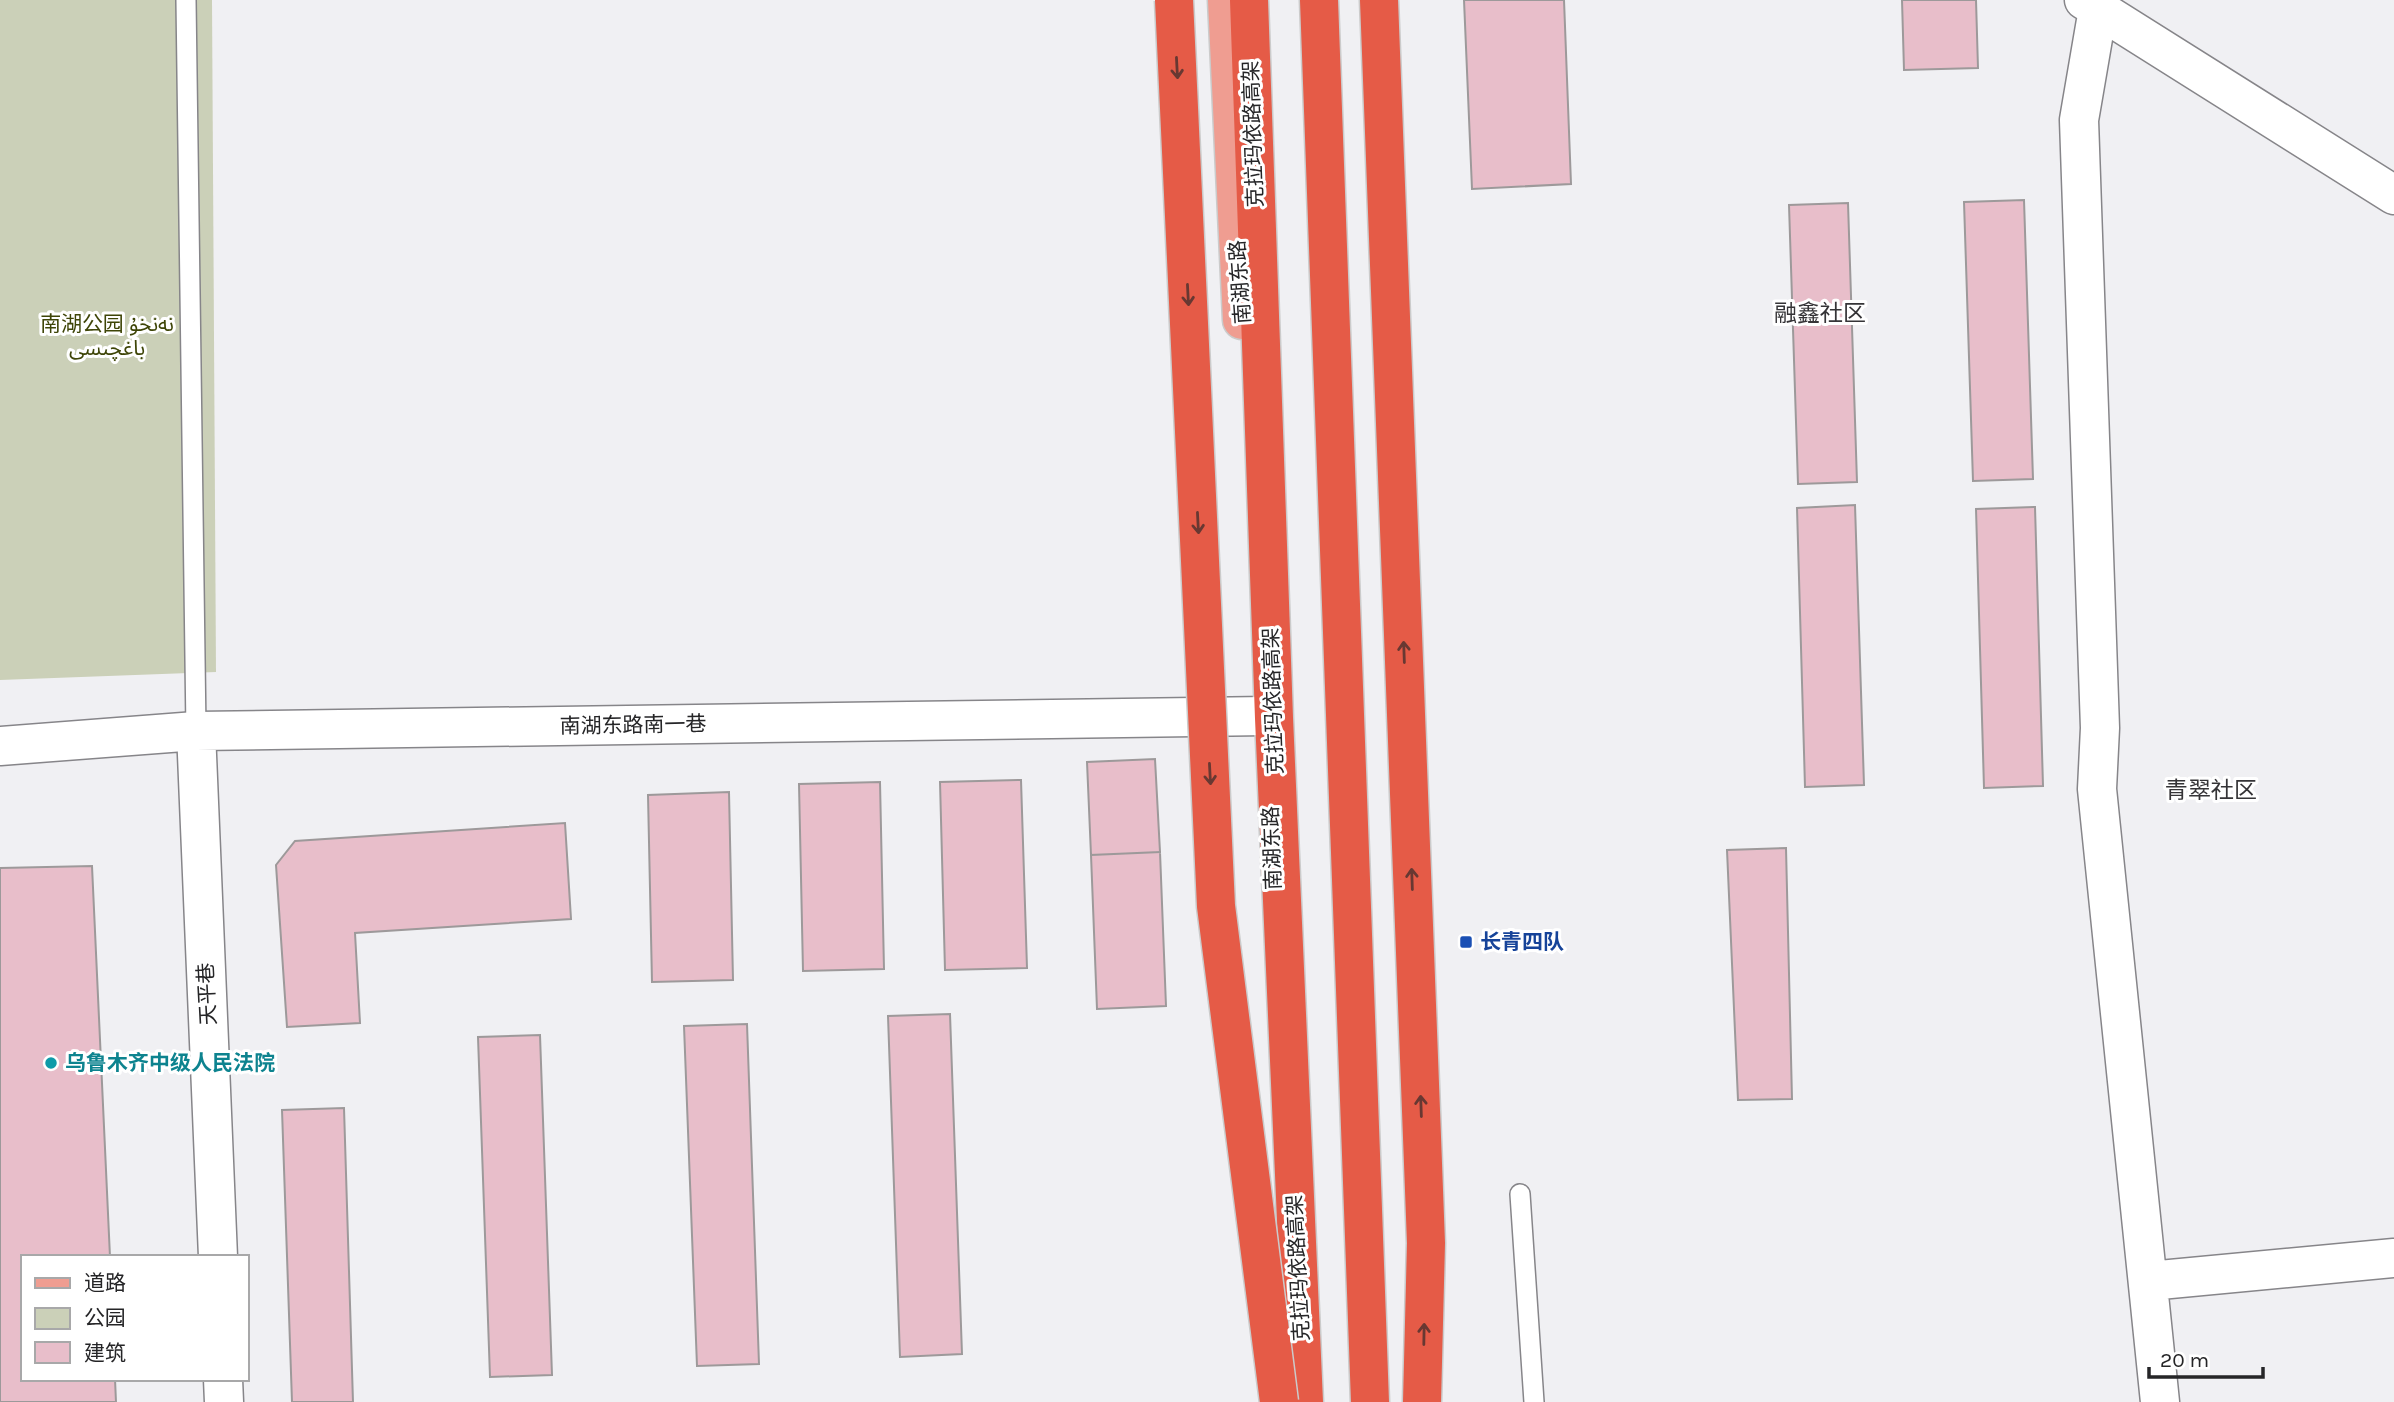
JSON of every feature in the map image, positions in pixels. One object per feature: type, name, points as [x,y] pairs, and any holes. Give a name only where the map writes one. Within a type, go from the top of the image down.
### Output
[{"type":"highway","points":[[1174,0],[1216,906],[1279,1402]]},
{"type":"highway","name":"克拉玛依路高架","points":[[1249,0],[1274,732],[1304,1402]]},
{"type":"highway","points":[[1319,0],[1370,1402]]},
{"type":"highway","points":[[1379,0],[1426,1243],[1422,1402]]},
{"type":"main road","name":"南湖东路","points":[[1227,0],[1236,223],[1267,716],[1293,1402]]},
{"type":"main road","points":[[1305,0],[1338,868],[1362,1402]]},
{"type":"street","points":[[2161,1402],[2097,789],[2100,727],[2079,120],[2091,4],[2394,195]]},
{"type":"street","name":"南湖东路南一巷","points":[[0,746],[196,731],[1267,716]]},
{"type":"street","name":"天平巷","points":[[196,731],[218,1255]]},
{"type":"street","points":[[2149,1281],[2394,1258]]},
{"type":"street","points":[[223,1381],[225,1402]]},
{"type":"lane","points":[[186,0],[196,731]]},
{"type":"lane","points":[[1520,1194],[1534,1402]]},
{"type":"green space","name":"南湖公园 نەنخۇ باغچىسى","points":[[0,0],[212,0],[216,672],[0,680]]},
{"type":"building","points":[[1464,0],[1564,0],[1571,184],[1472,189]]},
{"type":"building","points":[[1902,0],[1976,0],[1978,68],[1904,70]]},
{"type":"building","points":[[2024,200],[2033,479],[1973,481],[1964,202]]},
{"type":"building","points":[[1848,203],[1857,482],[1798,484],[1789,205]]},
{"type":"building","points":[[1855,505],[1864,785],[1805,787],[1797,508]]},
{"type":"building","points":[[2035,507],[2043,786],[1984,788],[1976,509]]},
{"type":"building","points":[[1155,759],[1160,852],[1091,855],[1087,762]]},
{"type":"building","points":[[1021,780],[1027,968],[945,970],[940,782]]},
{"type":"building","points":[[880,782],[884,969],[803,971],[799,784]]},
{"type":"building","points":[[729,792],[733,980],[652,982],[648,795]]},
{"type":"building","points":[[565,823],[571,919],[355,933],[360,1023],[287,1027],[276,865],[295,841]]},
{"type":"building","points":[[1786,848],[1792,1099],[1738,1100],[1727,850]]},
{"type":"building","points":[[1160,852],[1166,1006],[1097,1009],[1091,855]]},
{"type":"building","name":"乌鲁木齐中级人民法院","points":[[92,866],[110,1255],[21,1255],[21,1381],[115,1381],[116,1402],[0,1402],[0,868]]},
{"type":"building","points":[[950,1014],[962,1354],[900,1357],[888,1016]]},
{"type":"building","points":[[747,1024],[759,1364],[697,1366],[684,1026]]},
{"type":"building","points":[[540,1035],[552,1375],[490,1377],[478,1037]]},
{"type":"building","points":[[344,1108],[353,1402],[292,1402],[282,1110]]},
{"type":"place","name":"长青四队","points":[[1466,942]]},
{"type":"place","name":"乌鲁木齐中级人民法院","points":[[51,1063]]},
{"type":"district","name":"融鑫社区","points":[[1820,313]]},
{"type":"district","name":"青翠社区","points":[[2211,790]]}]
